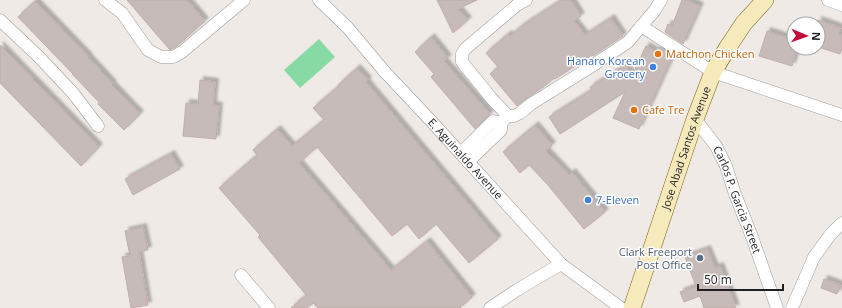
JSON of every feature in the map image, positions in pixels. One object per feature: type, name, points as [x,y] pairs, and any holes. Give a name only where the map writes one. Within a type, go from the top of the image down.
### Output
[{"type":"main road","name":"Jose Abad Santos Avenue","points":[[632,308],[713,72],[744,23],[765,0]]},
{"type":"street","points":[[105,0],[122,13],[148,50],[161,57],[173,57],[182,52],[244,0]]},
{"type":"street","name":"E. Aguinaldo Avenue","points":[[319,0],[348,28],[384,71],[561,264],[621,308]]},
{"type":"street","points":[[505,119],[492,99],[462,62],[462,54],[465,48],[516,5],[526,0]]},
{"type":"street","points":[[464,158],[493,122],[520,113],[531,104],[628,42],[655,10],[661,0]]},
{"type":"street","points":[[828,0],[842,5]]},
{"type":"street","points":[[0,20],[38,56],[73,93],[98,126]]},
{"type":"street","points":[[641,26],[713,72],[842,115]]},
{"type":"street","name":"Carlos P. Garcia Street","points":[[696,119],[716,146],[726,166],[777,308]]},
{"type":"street","points":[[792,308],[814,257],[830,235],[842,223]]},
{"type":"street","points":[[490,308],[561,264]]},
{"type":"street","points":[[241,275],[268,308]]},
{"type":"green space","points":[[319,39],[335,57],[300,88],[284,70]]},
{"type":"building","points":[[127,0],[187,0],[205,21],[176,47],[170,50]]},
{"type":"building","points":[[437,0],[477,0],[458,9],[468,20],[453,33]]},
{"type":"building","points":[[562,0],[571,0],[581,16],[574,21],[585,35],[611,18],[623,36],[593,56],[592,55],[555,79],[554,78],[517,106],[490,74],[498,67],[486,53],[508,34],[510,36],[523,25]]},
{"type":"building","points":[[682,0],[686,0],[700,6],[683,44],[665,32],[668,24],[672,26]]},
{"type":"building","points":[[35,1],[89,57],[113,84],[112,85],[140,114],[124,130],[18,17]]},
{"type":"building","points":[[826,23],[841,28],[839,34],[842,35],[842,48],[840,54],[826,50]]},
{"type":"building","points":[[767,31],[786,37],[786,56],[795,56],[792,66],[759,56]]},
{"type":"building","points":[[431,37],[448,58],[444,61],[490,114],[475,129],[431,77],[434,74],[415,52]]},
{"type":"building","points":[[0,45],[99,147],[81,166],[0,83]]},
{"type":"building","points":[[646,46],[657,52],[659,47],[673,55],[639,129],[613,118],[625,92],[560,134],[549,117],[592,90],[590,87],[626,65],[632,76]]},
{"type":"building","points":[[357,68],[368,80],[366,82],[498,239],[469,263],[436,224],[419,239],[407,224],[392,236],[317,147],[299,163],[391,270],[427,241],[472,297],[460,308],[318,308],[313,303],[307,308],[291,308],[306,295],[258,237],[260,235],[219,188],[257,155],[253,150],[277,129],[292,146],[324,120],[313,108],[339,86],[338,85]]},
{"type":"building","points":[[200,80],[215,82],[213,105],[219,106],[216,139],[183,136],[186,103],[198,104]]},
{"type":"building","points":[[535,125],[552,145],[546,151],[569,175],[572,172],[605,212],[584,229],[547,184],[529,165],[520,173],[503,152]]},
{"type":"building","points":[[171,154],[180,169],[133,195],[125,179]]},
{"type":"building","points":[[143,227],[148,250],[139,252],[148,305],[131,308],[122,257],[130,256],[125,231]]},
{"type":"building","points":[[707,249],[715,268],[720,266],[736,308],[704,308],[700,296],[684,302],[680,292],[696,286],[685,257]]},
{"type":"building","points":[[824,279],[841,285],[837,294],[821,288]]},
{"type":"place","name":"Matchon Chicken","points":[[658,54]]},
{"type":"place","name":"Hanaro Korean Grocery","points":[[653,67]]},
{"type":"place","name":"Cafe Tre","points":[[634,110]]},
{"type":"place","name":"7-Eleven","points":[[588,200]]},
{"type":"place","name":"Clark Freeport Post Office","points":[[700,258]]}]
